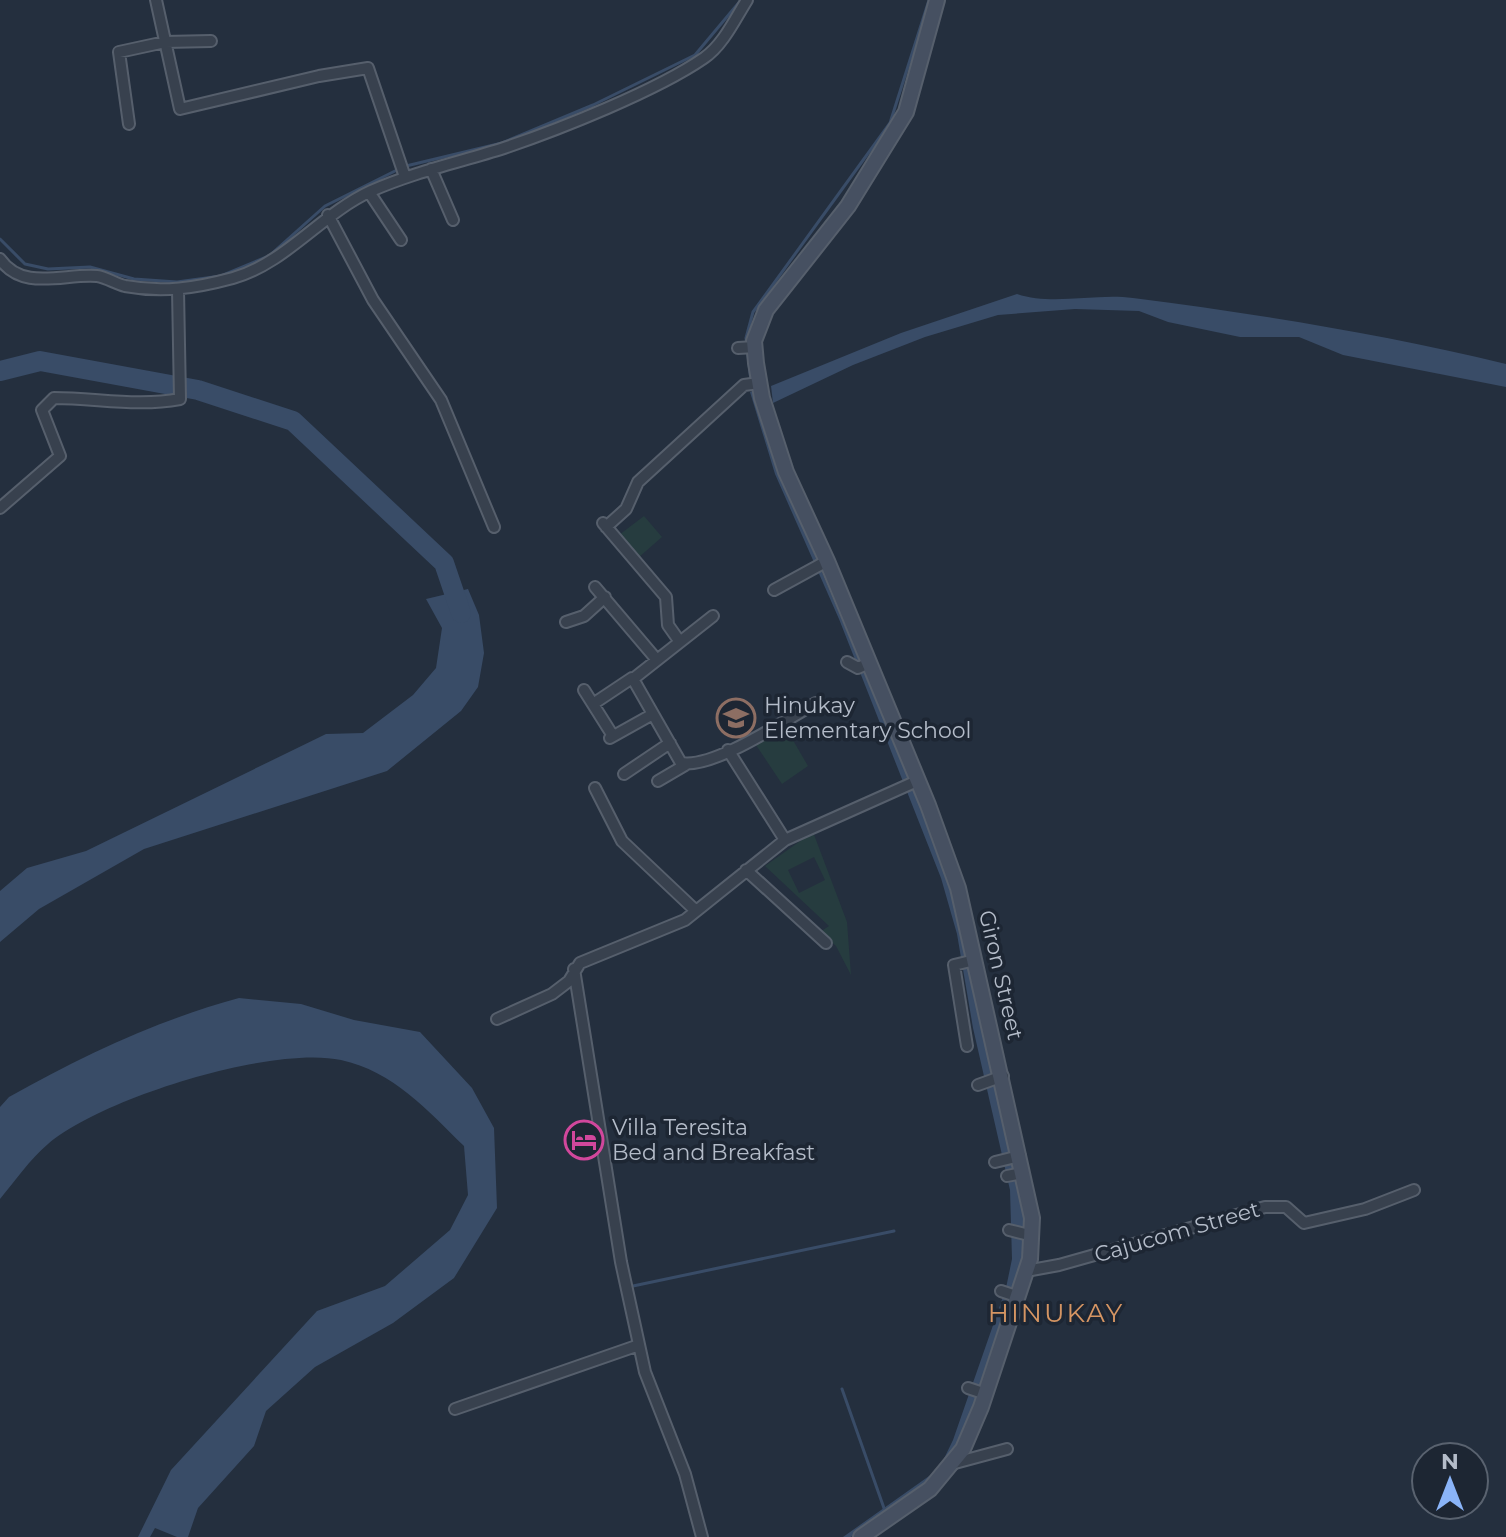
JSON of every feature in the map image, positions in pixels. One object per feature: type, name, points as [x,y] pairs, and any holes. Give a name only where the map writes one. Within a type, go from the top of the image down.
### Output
[{"type":"street","points":[[156,0],[180,109],[332,73],[368,68],[404,173]]},
{"type":"street","points":[[0,259],[5,266],[23,276],[51,280],[98,276],[121,285],[161,292],[236,277],[278,257],[328,215],[404,173],[431,169],[520,141],[593,112],[706,57],[728,31],[747,0]]},
{"type":"street","points":[[738,348],[755,347],[766,310],[848,206],[906,112],[937,0]]},
{"type":"street","points":[[129,124],[119,52],[165,42],[211,41]]},
{"type":"street","points":[[431,169],[453,220]]},
{"type":"street","points":[[369,192],[401,240]]},
{"type":"street","points":[[328,215],[373,300],[441,400],[494,527]]},
{"type":"street","points":[[0,508],[60,456],[42,410],[54,398],[90,399],[123,405],[180,399],[178,290]]},
{"type":"street","name":"Giron Street","points":[[755,347],[755,389],[820,564],[911,784],[958,888],[970,961],[1000,1077],[1009,1159],[1031,1209],[1026,1271],[1010,1294],[974,1427],[955,1463],[930,1489],[861,1537]]},
{"type":"street","points":[[680,642],[668,625],[666,597],[604,524],[626,509],[638,482],[755,389]]},
{"type":"street","points":[[774,590],[820,564]]},
{"type":"street","points":[[595,587],[657,660]]},
{"type":"street","points":[[566,622],[584,616],[605,597]]},
{"type":"street","points":[[713,616],[633,679],[681,763],[694,765],[728,750],[816,703]]},
{"type":"street","points":[[847,662],[864,666]]},
{"type":"street","points":[[593,704],[632,678]]},
{"type":"street","points":[[584,690],[611,737],[653,714]]},
{"type":"street","points":[[624,774],[670,743]]},
{"type":"street","points":[[728,750],[785,840]]},
{"type":"street","points":[[658,781],[687,764]]},
{"type":"street","points":[[497,1019],[552,994],[569,981],[580,963],[685,920],[785,840],[911,784]]},
{"type":"street","points":[[595,788],[622,841],[695,910]]},
{"type":"street","points":[[746,870],[826,943]]},
{"type":"street","points":[[967,1046],[954,965],[970,961]]},
{"type":"street","points":[[574,969],[621,1262],[645,1372],[685,1474],[702,1537]]},
{"type":"street","points":[[982,1084],[1000,1077]]},
{"type":"street","name":"Cajucom Street","points":[[1026,1271],[1059,1265],[1265,1207],[1286,1207],[1304,1223],[1365,1209],[1414,1190]]},
{"type":"street","points":[[1009,1230],[1030,1235]]},
{"type":"street","points":[[455,1409],[639,1345]]},
{"type":"street","points":[[968,1388],[984,1393]]},
{"type":"street","points":[[955,1463],[1007,1449]]},
{"type":"green space","points":[[644,516],[662,537],[638,558],[619,535]]},
{"type":"green space","points":[[783,723],[808,766],[782,784],[752,739]]},
{"type":"green space","points":[[813,832],[847,922],[851,975],[836,946],[820,932],[829,926],[765,866]],"holes":[[[814,857],[825,880],[799,893],[788,870]]]},
{"type":"water","points":[[1017,294],[1045,299],[1133,298],[1367,334],[1506,364],[1506,387],[1343,355],[1299,337],[1240,337],[1168,322],[1139,311],[1075,309],[998,315],[925,337],[853,365],[773,403],[771,386],[901,333]]},
{"type":"water","points":[[756,390],[782,477],[948,872],[1026,1206],[1028,1251],[996,1350],[958,1447],[940,1468],[953,1440],[1006,1288],[1012,1259],[1010,1190],[973,1028],[957,934],[941,878],[839,619],[775,474],[750,392]]},
{"type":"water","points":[[468,589],[479,615],[484,653],[478,687],[461,711],[387,771],[144,849],[39,909],[0,942],[0,891],[27,868],[86,851],[326,734],[363,733],[413,695],[436,668],[442,628],[426,599]]},
{"type":"water","points":[[239,998],[301,1004],[354,1020],[420,1032],[472,1088],[494,1128],[497,1208],[454,1278],[393,1323],[315,1367],[266,1411],[254,1446],[198,1508],[188,1537],[177,1537],[155,1528],[150,1537],[138,1537],[171,1470],[317,1311],[385,1286],[450,1230],[468,1195],[464,1146],[423,1106],[393,1083],[360,1065],[311,1057],[232,1068],[146,1093],[107,1109],[48,1144],[0,1199],[0,1107],[9,1097],[121,1040]]},
{"type":"water","points":[[938,1470],[927,1482],[851,1537],[843,1537]]},
{"type":"waterway","points":[[406,166],[502,143],[593,105],[695,55],[741,0]]},
{"type":"waterway","points":[[751,381],[746,338],[753,312],[890,123],[929,0]]},
{"type":"waterway","points":[[0,239],[25,264],[48,269],[90,267],[134,279],[177,282],[221,276],[269,256],[325,206],[399,169]]},
{"type":"waterway","points":[[0,371],[40,361],[198,390],[293,421],[444,563],[461,613]]},
{"type":"waterway","points":[[633,1286],[894,1231]]},
{"type":"waterway","points":[[842,1389],[885,1511]]},
{"type":"place","name":"Hinukay Elementary School","points":[[736,718]]},
{"type":"place","name":"Villa Teresita Bed and Breakfast","points":[[584,1140]]},
{"type":"district","name":"HINUKAY","points":[[1056,1313]]}]
